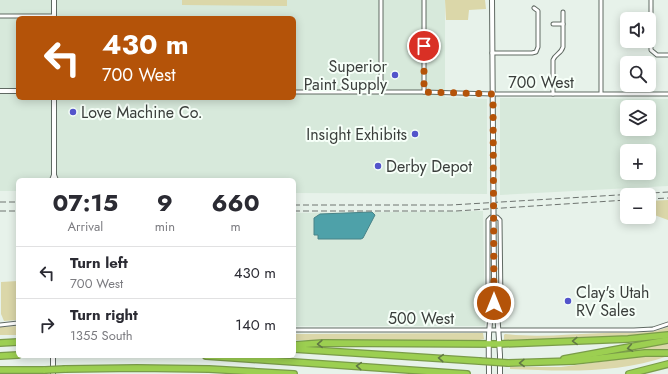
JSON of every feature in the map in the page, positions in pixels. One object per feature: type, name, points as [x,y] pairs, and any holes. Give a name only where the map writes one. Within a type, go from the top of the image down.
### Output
[{"type":"highway","points":[[296,345],[338,343],[499,344],[628,339],[668,335]]},
{"type":"highway","points":[[536,362],[587,355],[668,340]]},
{"type":"highway","points":[[0,342],[16,342]]},
{"type":"highway","points":[[296,349],[508,363],[574,361],[645,353],[668,353]]},
{"type":"highway","points":[[0,356],[16,355]]},
{"type":"highway","points":[[235,358],[467,374]]},
{"type":"highway","points":[[629,374],[668,364]]},
{"type":"highway","points":[[0,370],[137,368],[209,369],[294,374]]},
{"type":"main road","points":[[54,0],[54,16]]},
{"type":"main road","points":[[489,374],[491,312],[494,303],[492,0]]},
{"type":"main road","points":[[0,91],[16,91]]},
{"type":"main road","points":[[53,178],[54,100]]},
{"type":"main road","points":[[494,303],[497,311],[500,374]]},
{"type":"main road","points":[[53,358],[53,374]]},
{"type":"street","points":[[381,0],[381,93]]},
{"type":"street","points":[[424,0],[424,92]]},
{"type":"street","points":[[601,0],[601,93]]},
{"type":"street","points":[[651,0],[651,50],[657,55],[668,55]]},
{"type":"street","points":[[492,53],[536,52],[538,48],[538,11],[542,7]]},
{"type":"street","points":[[534,8],[538,11]]},
{"type":"street","points":[[553,94],[553,60],[562,49],[563,12]]},
{"type":"street","points":[[0,16],[16,16]]},
{"type":"street","points":[[553,24],[563,24]]},
{"type":"street","name":"700 West","points":[[296,92],[668,94]]},
{"type":"street","points":[[491,312],[488,305],[488,220],[491,217],[497,217],[500,220],[501,305],[497,311]]},
{"type":"street","points":[[0,325],[16,323]]},
{"type":"street","name":"500 West","points":[[296,330],[634,330],[653,329],[668,324]]},
{"type":"shaded area","points":[[0,0],[445,0],[445,97],[487,99],[487,194],[296,193],[296,178],[16,178],[16,191],[0,191]]},
{"type":"shaded area","points":[[182,0],[287,0],[287,6],[182,5]]},
{"type":"shaded area","points":[[445,0],[485,0],[486,9],[469,10],[468,20],[446,20]]},
{"type":"shaded area","points":[[500,98],[668,99],[668,186],[500,195]]},
{"type":"shaded area","points":[[668,200],[668,220],[656,216],[656,201]]},
{"type":"shaded area","points":[[483,211],[485,326],[296,326],[296,213]]},
{"type":"shaded area","points":[[16,281],[16,320],[4,321],[1,314],[1,282]]},
{"type":"shaded area","points":[[16,326],[16,335],[0,335],[0,327]]},
{"type":"shaded area","points":[[668,327],[668,333],[645,336],[504,340],[505,334],[542,336],[636,333],[661,330]]},
{"type":"shaded area","points":[[483,333],[484,339],[296,340],[296,334]]},
{"type":"shaded area","points":[[668,343],[668,349],[630,352],[630,350]]},
{"type":"shaded area","points":[[659,354],[668,356],[649,362],[610,369],[570,371],[510,369],[510,367],[561,367]]},
{"type":"water","points":[[372,212],[375,215],[363,238],[361,239],[318,239],[318,235],[314,235],[314,218],[320,214]]},
{"type":"railway","points":[[296,205],[451,205],[668,192]]},
{"type":"railway","points":[[656,199],[668,198]]},
{"type":"railway","points":[[296,211],[456,211],[620,200]]},
{"type":"railway","points":[[0,202],[16,202]]},
{"type":"railway","points":[[0,211],[16,211]]},
{"type":"place","name":"Superior Paint Supply","points":[[395,75]]},
{"type":"place","name":"Love Machine Co.","points":[[73,112]]},
{"type":"place","name":"Insight Exhibits","points":[[415,134]]},
{"type":"place","name":"Derby Depot","points":[[378,166]]},
{"type":"place","name":"Clay's Utah RV Sales","points":[[568,301]]},
{"type":"route","points":[[424,46],[424,92],[493,94],[494,303]]}]
